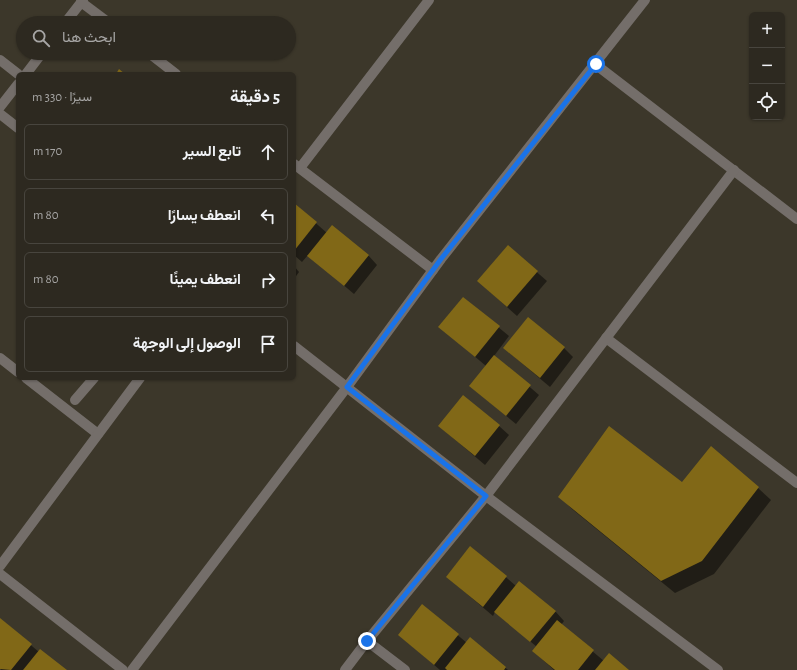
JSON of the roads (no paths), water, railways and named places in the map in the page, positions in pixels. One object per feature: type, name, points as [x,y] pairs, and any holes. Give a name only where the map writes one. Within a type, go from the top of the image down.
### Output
[{"type":"street","points":[[429,0],[297,166],[433,270]]},
{"type":"street","points":[[132,670],[347,387],[433,270],[645,0]]},
{"type":"street","points":[[70,16],[82,1],[100,16]]},
{"type":"street","points":[[0,60],[16,72]]},
{"type":"street","points":[[28,72],[37,60]]},
{"type":"street","points":[[158,60],[173,72]]},
{"type":"street","points":[[596,64],[797,219]]},
{"type":"street","points":[[0,107],[16,87]]},
{"type":"street","points":[[0,114],[16,126]]},
{"type":"street","points":[[345,670],[486,496],[734,170]]},
{"type":"street","points":[[606,338],[797,483]]},
{"type":"street","points":[[296,348],[486,496],[718,670]]},
{"type":"street","points":[[0,358],[16,370]]},
{"type":"street","points":[[29,380],[98,434]]},
{"type":"street","points":[[76,400],[92,380]]},
{"type":"street","points":[[0,566],[138,380]]},
{"type":"street","points":[[0,574],[123,670]]},
{"type":"street","points":[[367,641],[405,670]]}]
